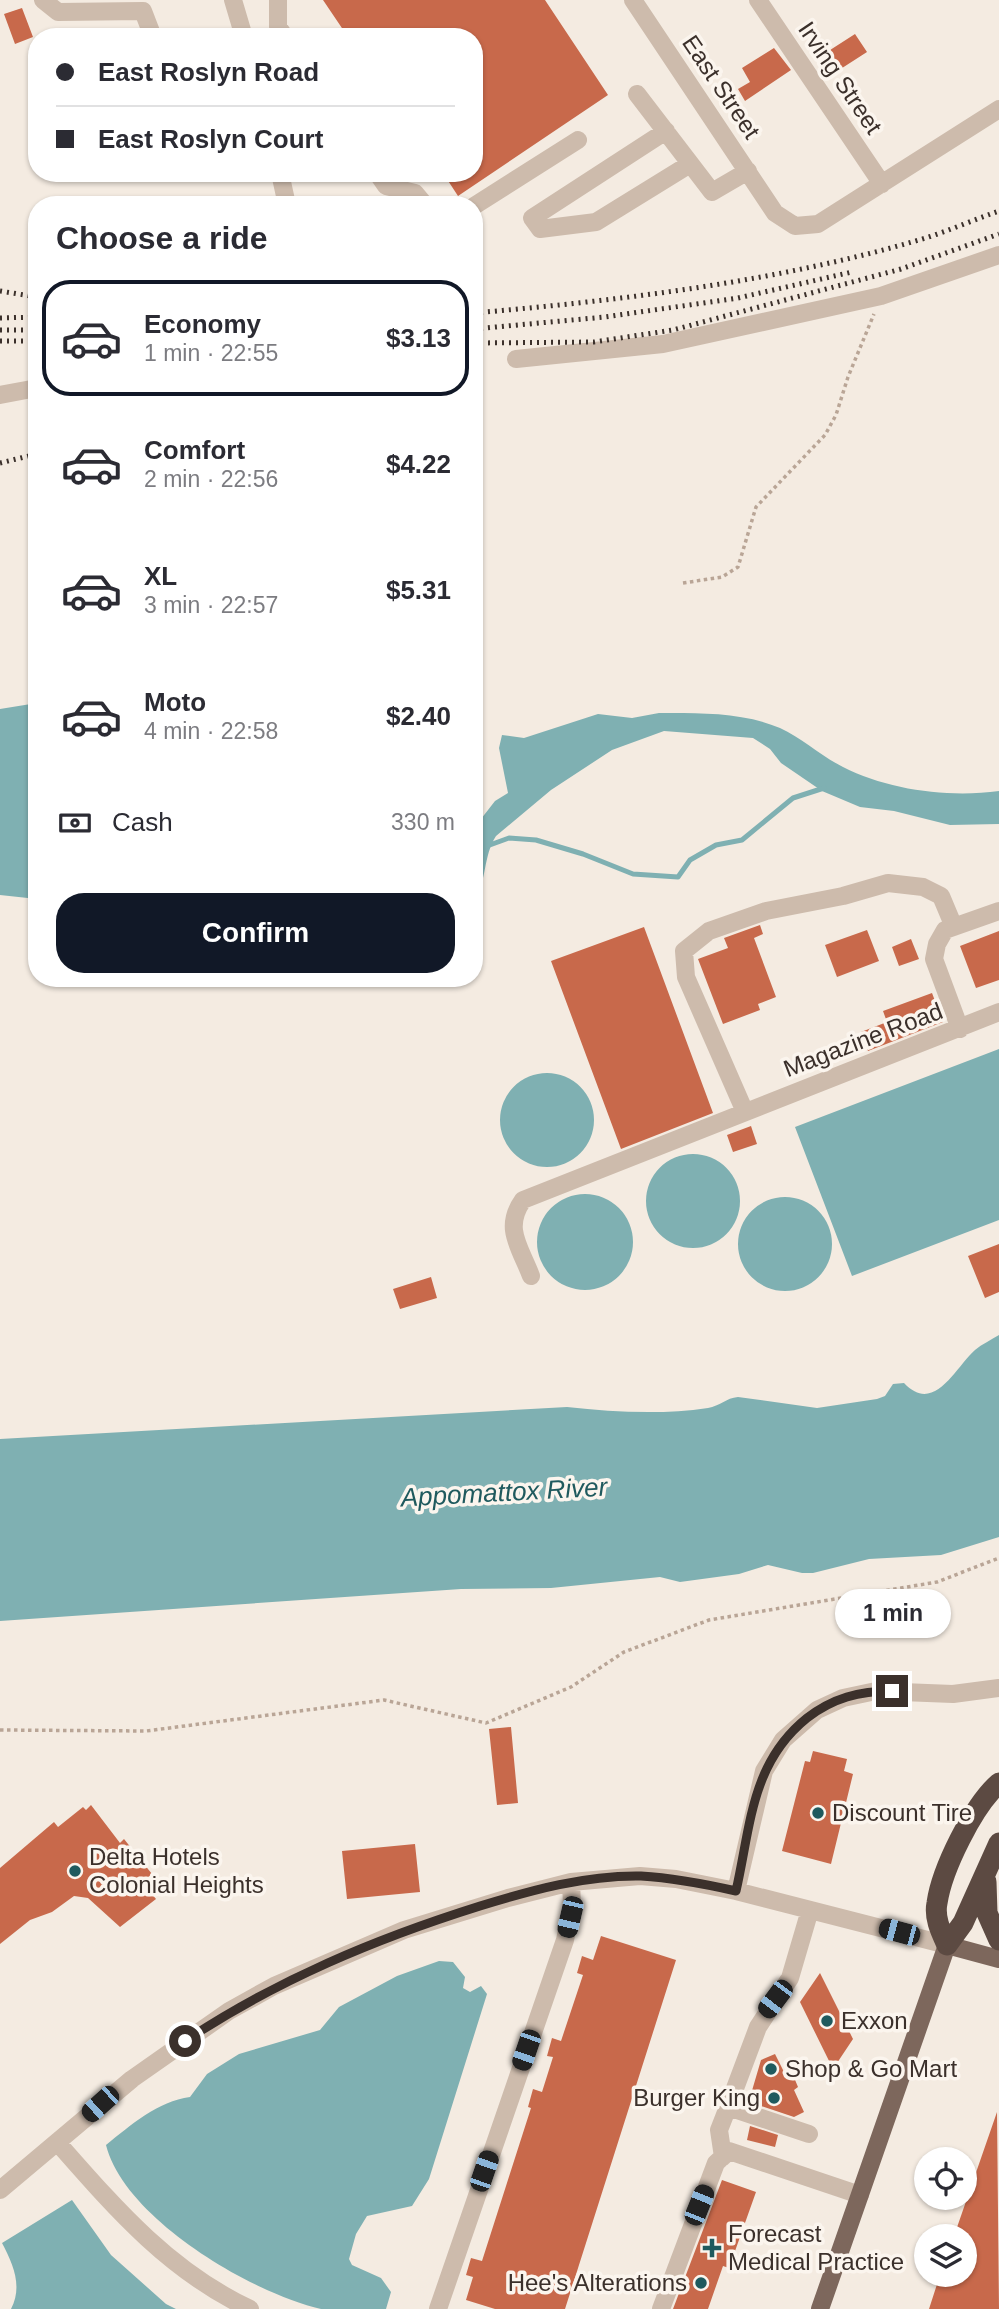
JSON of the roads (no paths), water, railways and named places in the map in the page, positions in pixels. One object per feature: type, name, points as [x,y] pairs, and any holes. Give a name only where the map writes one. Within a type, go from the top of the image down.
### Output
[{"type":"highway","points":[[947,1945],[939,1925],[937,1904],[967,1825],[984,1798],[999,1783]]},
{"type":"highway","points":[[947,1945],[963,1923],[999,1843]]},
{"type":"highway","points":[[987,1868],[985,1905],[999,1940]]},
{"type":"main road","points":[[820,2309],[947,1945],[999,1959]]},
{"type":"street","points":[[43,0],[58,12],[143,11],[150,28]]},
{"type":"street","points":[[233,0],[241,28]]},
{"type":"street","points":[[278,0],[279,28]]},
{"type":"street","name":"East Street","points":[[633,0],[784,221],[807,227],[818,224],[999,109]]},
{"type":"street","name":"Irving Street","points":[[758,0],[882,184]]},
{"type":"street","points":[[637,94],[712,192],[748,171]]},
{"type":"street","points":[[666,131],[532,218],[540,229],[596,222],[690,163]]},
{"type":"street","points":[[483,200],[578,140]]},
{"type":"street","points":[[383,182],[386,186],[415,193],[418,196]]},
{"type":"street","points":[[516,359],[663,344],[881,296],[999,256]]},
{"type":"street","points":[[0,396],[28,390]]},
{"type":"street","points":[[745,1112],[686,977],[684,951],[709,931],[766,911],[843,896],[888,883],[923,887],[941,896],[954,927]]},
{"type":"street","points":[[960,1029],[934,959],[937,944],[945,930],[999,911]]},
{"type":"street","name":"Magazine Road","points":[[531,1276],[511,1224],[514,1213],[523,1200],[999,1012]]},
{"type":"street","points":[[736,1891],[764,1771],[783,1740],[817,1710],[843,1698],[876,1691],[953,1694],[999,1688]]},
{"type":"street","points":[[0,2190],[100,2104],[174,2048],[274,1986],[404,1930],[571,1882],[640,1876],[676,1879],[736,1891],[947,1945]]},
{"type":"street","points":[[438,2309],[565,1940],[572,1905],[571,1882]]},
{"type":"street","points":[[723,2157],[719,2130],[764,2014],[785,1989],[810,1910]]},
{"type":"street","points":[[728,2106],[809,2134]]},
{"type":"street","points":[[57,2142],[119,2213],[155,2249],[218,2293],[250,2309]]},
{"type":"street","points":[[661,2309],[716,2163],[729,2151],[860,2195]]},
{"type":"water","points":[[28,704],[28,898],[0,895],[0,709]]},
{"type":"water","points":[[659,713],[720,714],[766,723],[788,732],[843,767],[899,787],[940,793],[999,791],[999,824],[950,825],[894,811],[860,807],[822,791],[781,763],[770,749],[753,738],[664,731],[612,750],[551,790],[496,836],[483,878],[483,816],[495,801],[508,793],[499,748],[502,735],[524,738],[598,714],[632,718]]},
{"type":"water","points":[[999,1049],[999,1220],[852,1276],[795,1127]]},
{"type":"water","points":[[547,1073],[565,1076],[580,1087],[591,1102],[594,1120],[591,1138],[580,1153],[565,1164],[547,1167],[529,1164],[514,1153],[503,1138],[500,1120],[503,1102],[514,1087],[529,1076]]},
{"type":"water","points":[[693,1154],[711,1158],[726,1168],[736,1183],[740,1201],[736,1219],[726,1234],[711,1244],[693,1248],[675,1244],[660,1234],[650,1219],[646,1201],[650,1183],[660,1168],[675,1158]]},
{"type":"water","points":[[585,1194],[603,1198],[619,1208],[629,1224],[633,1242],[629,1260],[619,1276],[603,1286],[585,1290],[567,1286],[551,1276],[541,1260],[537,1242],[541,1224],[551,1208],[567,1198]]},
{"type":"water","points":[[785,1197],[803,1201],[818,1211],[828,1226],[832,1244],[828,1262],[818,1277],[803,1287],[785,1291],[767,1287],[752,1277],[742,1262],[738,1244],[742,1226],[752,1211],[767,1201]]},
{"type":"water","name":"Appomattox River","points":[[999,1335],[999,1537],[941,1555],[869,1559],[813,1573],[768,1565],[739,1574],[680,1582],[660,1577],[551,1588],[461,1589],[0,1621],[0,1439],[567,1407],[673,1412],[708,1408],[738,1397],[817,1408],[877,1399],[885,1396],[893,1384],[904,1383],[915,1392],[925,1394],[934,1391],[952,1377],[975,1350]]},
{"type":"water","points":[[439,1961],[453,1962],[465,1977],[463,1988],[470,1992],[481,1986],[487,1994],[429,2179],[412,2206],[367,2216],[356,2234],[349,2259],[352,2265],[381,2278],[391,2292],[386,2309],[321,2309],[260,2287],[194,2248],[163,2225],[137,2199],[118,2172],[106,2145],[135,2122],[167,2103],[190,2097],[207,2074],[239,2054],[320,2030],[339,2007],[397,1976]]},
{"type":"water","points":[[72,2200],[111,2255],[166,2304],[176,2309],[11,2309],[16,2292],[15,2275],[2,2243]]},
{"type":"waterway","points":[[487,846],[509,838],[536,840],[583,854],[633,874],[678,877],[690,860],[716,845],[742,840],[793,798],[824,788]]},
{"type":"railway","points":[[483,312],[643,295],[754,278],[865,255],[919,240],[999,211]]},
{"type":"railway","points":[[483,343],[594,342],[673,330],[901,269],[999,234]]},
{"type":"railway","points":[[483,328],[605,317],[738,298],[852,272]]},
{"type":"railway","points":[[0,291],[28,296]]},
{"type":"railway","points":[[0,318],[28,317]]},
{"type":"railway","points":[[0,330],[28,330]]},
{"type":"railway","points":[[0,341],[28,341]]},
{"type":"railway","points":[[0,463],[28,456]]},
{"type":"place","name":"Discount Tire","points":[[818,1813]]},
{"type":"place","name":"Delta Hotels Colonial Heights","points":[[75,1871]]},
{"type":"place","name":"Exxon","points":[[827,2021]]},
{"type":"place","name":"Shop & Go Mart","points":[[771,2069]]},
{"type":"place","name":"Burger King","points":[[774,2098]]},
{"type":"place","name":"Forecast Medical Practice","points":[[712,2248]]},
{"type":"place","name":"Hee's Alterations","points":[[701,2283]]}]
